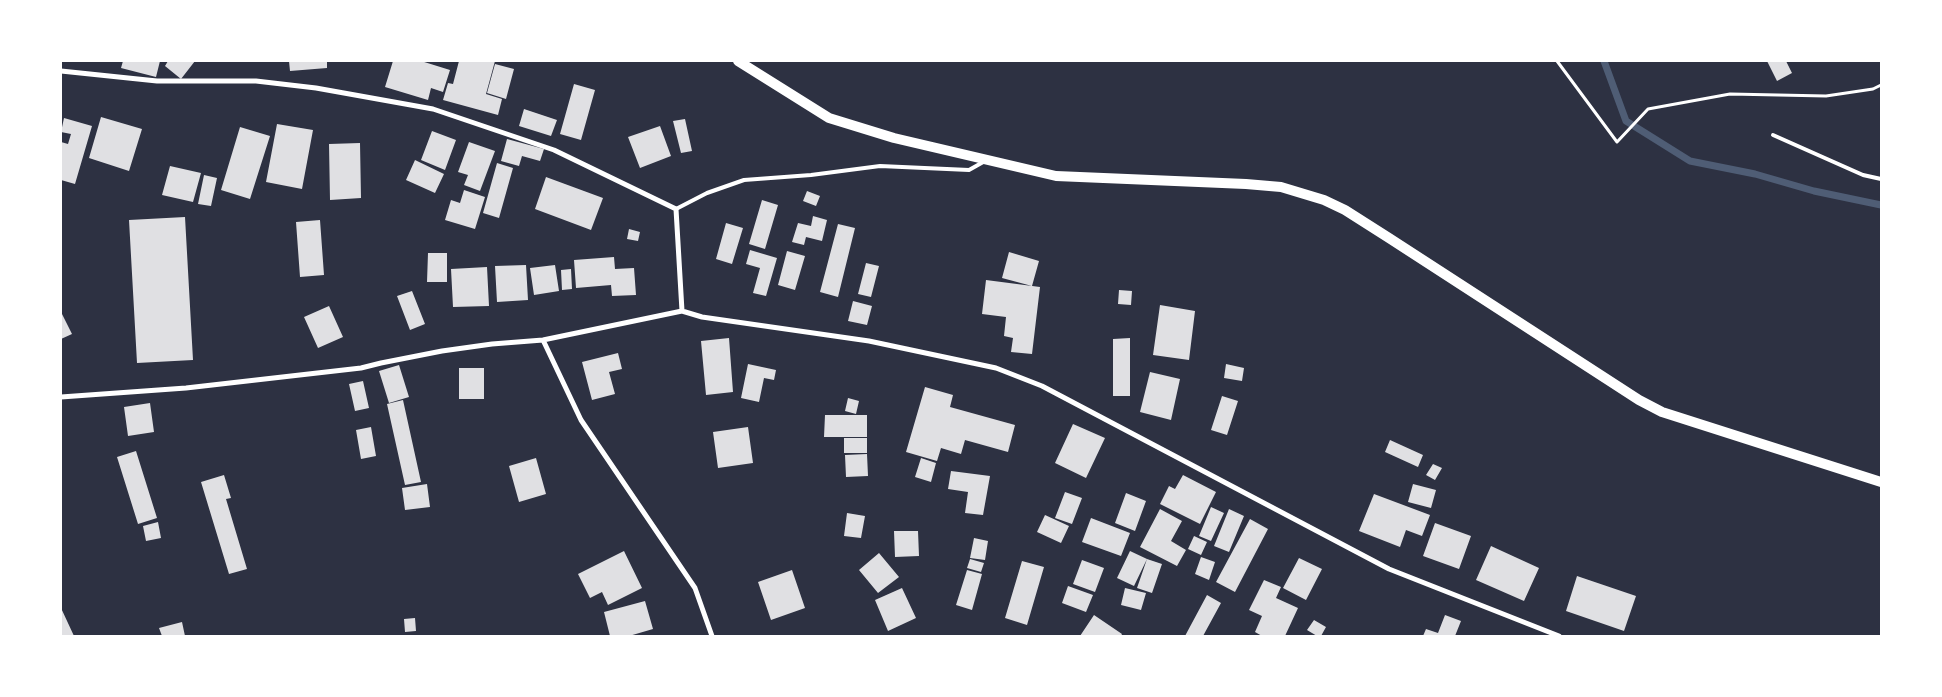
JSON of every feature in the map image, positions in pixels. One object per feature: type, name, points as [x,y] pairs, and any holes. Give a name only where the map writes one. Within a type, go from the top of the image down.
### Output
[{"type":"main road","points":[[738,61],[829,118],[894,138],[1056,176],[1281,187],[1324,200],[1367,222],[1639,400],[1662,412],[1881,482]]},
{"type":"street","points":[[61,71],[156,81],[256,82],[316,88],[433,109],[554,150],[676,209],[682,311]]},
{"type":"street","points":[[61,397],[186,388],[352,369],[442,351],[492,344],[543,340],[682,311],[702,317],[869,341],[996,368],[1042,386],[1389,569],[1559,636]]},
{"type":"street","points":[[543,340],[581,420],[695,588],[712,636]]},
{"type":"lane","points":[[1773,135],[1863,175],[1881,179]]},
{"type":"lane","points":[[676,209],[707,193],[744,180],[811,175],[880,166],[969,170],[987,160]]},
{"type":"path","points":[[1557,61],[1616,142],[1648,109],[1730,94],[1826,96],[1873,89],[1881,85]]},
{"type":"building","points":[[123,61],[160,61],[156,77],[121,68]]},
{"type":"building","points":[[168,61],[195,61],[181,79],[165,66]]},
{"type":"building","points":[[289,61],[327,61],[327,68],[290,71]]},
{"type":"building","points":[[393,61],[421,61],[450,70],[443,92],[431,88],[428,100],[385,87]]},
{"type":"building","points":[[459,61],[495,61],[486,94],[502,99],[498,115],[443,100],[448,83],[453,84]]},
{"type":"building","points":[[1767,61],[1786,61],[1792,73],[1777,81]]},
{"type":"building","points":[[495,64],[514,69],[506,99],[487,93]]},
{"type":"building","points":[[574,84],[595,90],[581,140],[560,134]]},
{"type":"building","points":[[524,109],[557,120],[551,136],[519,126]]},
{"type":"building","points":[[101,117],[142,129],[129,171],[89,158]]},
{"type":"building","points":[[64,118],[92,126],[75,184],[61,180],[61,142],[68,144],[71,134],[61,132]]},
{"type":"building","points":[[685,119],[692,151],[681,153],[673,121]]},
{"type":"building","points":[[277,124],[313,130],[302,189],[266,182]]},
{"type":"building","points":[[660,126],[671,156],[640,168],[628,137]]},
{"type":"building","points":[[240,127],[270,136],[250,199],[221,190]]},
{"type":"building","points":[[432,131],[456,140],[445,170],[421,160]]},
{"type":"building","points":[[507,139],[544,149],[540,161],[522,156],[519,166],[501,161]]},
{"type":"building","points":[[469,142],[495,151],[480,191],[464,185],[468,175],[458,172]]},
{"type":"building","points":[[360,143],[361,198],[330,200],[329,144]]},
{"type":"building","points":[[415,160],[444,174],[435,193],[406,180]]},
{"type":"building","points":[[497,163],[513,168],[499,218],[483,213]]},
{"type":"building","points":[[170,166],[201,173],[193,202],[162,195]]},
{"type":"building","points":[[204,175],[217,178],[211,206],[198,204]]},
{"type":"building","points":[[546,177],[603,198],[591,230],[535,209]]},
{"type":"building","points":[[464,190],[485,197],[475,229],[445,220],[451,200],[460,203]]},
{"type":"building","points":[[807,191],[820,196],[816,206],[803,201]]},
{"type":"building","points":[[762,200],[778,205],[765,249],[749,244]]},
{"type":"building","points":[[813,216],[827,220],[822,241],[806,237],[804,245],[792,242],[798,223],[811,226]]},
{"type":"building","points":[[185,217],[193,360],[137,363],[129,220]]},
{"type":"building","points":[[320,220],[324,275],[300,277],[296,222]]},
{"type":"building","points":[[726,223],[743,228],[732,264],[716,259]]},
{"type":"building","points":[[838,224],[855,228],[838,297],[820,292]]},
{"type":"building","points":[[629,229],[640,232],[638,241],[627,239]]},
{"type":"building","points":[[750,250],[777,258],[766,296],[753,293],[760,268],[746,264]]},
{"type":"building","points":[[787,251],[805,256],[795,290],[778,285]]},
{"type":"building","points":[[1009,252],[1039,261],[1032,286],[1002,278]]},
{"type":"building","points":[[428,253],[447,253],[447,282],[427,282]]},
{"type":"building","points":[[614,257],[615,269],[634,268],[636,295],[612,296],[611,285],[576,288],[574,260]]},
{"type":"building","points":[[866,263],[879,266],[871,297],[858,294]]},
{"type":"building","points":[[526,265],[528,300],[497,302],[495,266]]},
{"type":"building","points":[[555,265],[559,291],[534,295],[530,268]]},
{"type":"building","points":[[487,267],[489,306],[453,307],[451,269]]},
{"type":"building","points":[[571,269],[572,289],[562,290],[561,270]]},
{"type":"building","points":[[986,280],[1040,287],[1032,354],[1011,352],[1013,338],[1004,336],[1006,317],[982,314]]},
{"type":"building","points":[[1119,290],[1132,291],[1131,305],[1118,304]]},
{"type":"building","points":[[412,291],[425,324],[410,330],[397,296]]},
{"type":"building","points":[[853,301],[872,306],[867,325],[848,321]]},
{"type":"building","points":[[1160,305],[1195,311],[1189,360],[1153,355]]},
{"type":"building","points":[[329,306],[343,337],[318,348],[304,317]]},
{"type":"building","points":[[61,312],[72,334],[61,339]]},
{"type":"building","points":[[729,338],[733,392],[706,395],[701,341]]},
{"type":"building","points":[[1130,338],[1130,396],[1113,396],[1113,339]]},
{"type":"building","points":[[618,353],[622,369],[609,372],[615,394],[592,400],[582,362]]},
{"type":"building","points":[[748,364],[776,370],[774,380],[764,378],[759,402],[741,398]]},
{"type":"building","points":[[1226,364],[1244,368],[1242,381],[1224,378]]},
{"type":"building","points":[[399,365],[409,397],[389,403],[379,371]]},
{"type":"building","points":[[459,368],[484,368],[484,399],[459,399]]},
{"type":"building","points":[[1150,372],[1180,379],[1171,420],[1140,412]]},
{"type":"building","points":[[363,381],[369,408],[355,411],[349,384]]},
{"type":"building","points":[[925,387],[953,395],[950,407],[1015,425],[1008,452],[965,440],[961,454],[941,448],[937,461],[906,452]]},
{"type":"building","points":[[1222,396],[1238,401],[1227,435],[1211,430]]},
{"type":"building","points":[[848,398],[859,401],[856,414],[845,411]]},
{"type":"building","points":[[403,400],[421,482],[405,485],[387,404]]},
{"type":"building","points":[[150,403],[154,432],[128,436],[124,407]]},
{"type":"building","points":[[825,415],[867,415],[867,437],[824,437]]},
{"type":"building","points":[[1073,424],[1105,438],[1086,478],[1055,463]]},
{"type":"building","points":[[371,427],[376,456],[361,459],[356,430]]},
{"type":"building","points":[[748,427],[753,463],[718,468],[713,432]]},
{"type":"building","points":[[844,438],[867,438],[867,453],[844,453]]},
{"type":"building","points":[[1390,440],[1423,455],[1418,467],[1385,452]]},
{"type":"building","points":[[136,451],[157,518],[138,524],[117,457]]},
{"type":"building","points":[[867,454],[868,476],[846,477],[845,455]]},
{"type":"building","points":[[536,458],[546,494],[519,502],[509,466]]},
{"type":"building","points":[[921,458],[936,463],[931,482],[915,477]]},
{"type":"building","points":[[1433,464],[1442,468],[1435,480],[1426,475]]},
{"type":"building","points":[[951,471],[990,476],[983,515],[965,513],[968,492],[948,489]]},
{"type":"building","points":[[224,475],[231,498],[226,499],[247,569],[229,574],[201,482]]},
{"type":"building","points":[[1183,475],[1216,492],[1200,524],[1160,504],[1169,486],[1175,489]]},
{"type":"building","points":[[427,484],[430,507],[405,510],[402,488]]},
{"type":"building","points":[[1413,484],[1436,490],[1431,508],[1408,502]]},
{"type":"building","points":[[1065,492],[1082,498],[1072,524],[1055,518]]},
{"type":"building","points":[[1126,493],[1146,501],[1135,531],[1115,523]]},
{"type":"building","points":[[1374,494],[1430,515],[1422,536],[1406,530],[1400,547],[1359,531]]},
{"type":"building","points":[[1211,507],[1224,513],[1211,541],[1199,536]]},
{"type":"building","points":[[1160,509],[1182,521],[1171,541],[1186,550],[1177,566],[1140,547]]},
{"type":"building","points":[[1229,509],[1244,516],[1229,552],[1214,546]]},
{"type":"building","points":[[847,513],[865,516],[861,538],[844,536]]},
{"type":"building","points":[[1045,515],[1069,526],[1061,543],[1037,532]]},
{"type":"building","points":[[1091,518],[1130,533],[1121,556],[1082,542]]},
{"type":"building","points":[[1250,519],[1268,529],[1235,592],[1216,582]]},
{"type":"building","points":[[158,522],[161,538],[146,541],[143,526]]},
{"type":"building","points":[[1435,523],[1471,536],[1459,569],[1423,556]]},
{"type":"building","points":[[894,531],[918,531],[919,556],[895,557]]},
{"type":"building","points":[[1194,536],[1207,542],[1201,555],[1188,549]]},
{"type":"building","points":[[974,538],[988,541],[985,560],[970,558]]},
{"type":"building","points":[[1491,546],[1539,568],[1524,601],[1476,580]]},
{"type":"building","points":[[624,551],[642,588],[608,605],[602,592],[590,598],[578,574]]},
{"type":"building","points":[[1130,551],[1147,559],[1134,586],[1117,578]]},
{"type":"building","points":[[879,553],[899,577],[878,593],[859,570]]},
{"type":"building","points":[[1201,557],[1215,562],[1209,580],[1195,574]]},
{"type":"building","points":[[1299,558],[1322,569],[1306,600],[1283,588]]},
{"type":"building","points":[[970,559],[984,563],[981,572],[967,568]]},
{"type":"building","points":[[1147,559],[1162,564],[1152,593],[1137,588]]},
{"type":"building","points":[[1082,560],[1104,568],[1095,592],[1073,584]]},
{"type":"building","points":[[1022,561],[1044,567],[1027,625],[1005,618]]},
{"type":"building","points":[[792,570],[805,608],[771,620],[758,582]]},
{"type":"building","points":[[967,570],[982,574],[972,610],[956,605]]},
{"type":"building","points":[[1577,576],[1636,596],[1624,631],[1566,611]]},
{"type":"building","points":[[1264,580],[1281,587],[1276,598],[1298,608],[1285,636],[1262,636],[1255,632],[1262,616],[1249,610]]},
{"type":"building","points":[[1068,586],[1093,595],[1086,612],[1062,603]]},
{"type":"building","points":[[902,588],[916,618],[888,631],[875,600]]},
{"type":"building","points":[[1125,588],[1146,593],[1141,610],[1121,605]]},
{"type":"building","points":[[1207,595],[1221,603],[1203,636],[1185,636]]},
{"type":"building","points":[[645,601],[653,629],[629,636],[610,636],[604,612]]},
{"type":"building","points":[[61,608],[74,636],[61,636]]},
{"type":"building","points":[[1094,615],[1122,634],[1121,636],[1080,636]]},
{"type":"building","points":[[1445,615],[1461,621],[1455,636],[1423,636],[1426,629],[1438,633]]},
{"type":"building","points":[[415,618],[416,631],[405,632],[404,619]]},
{"type":"building","points":[[1314,620],[1326,627],[1321,636],[1317,636],[1307,630]]},
{"type":"building","points":[[182,622],[185,636],[162,636],[159,628]]},
{"type":"waterway","points":[[1604,61],[1626,121],[1690,161],[1755,174],[1814,191],[1881,205]]}]
